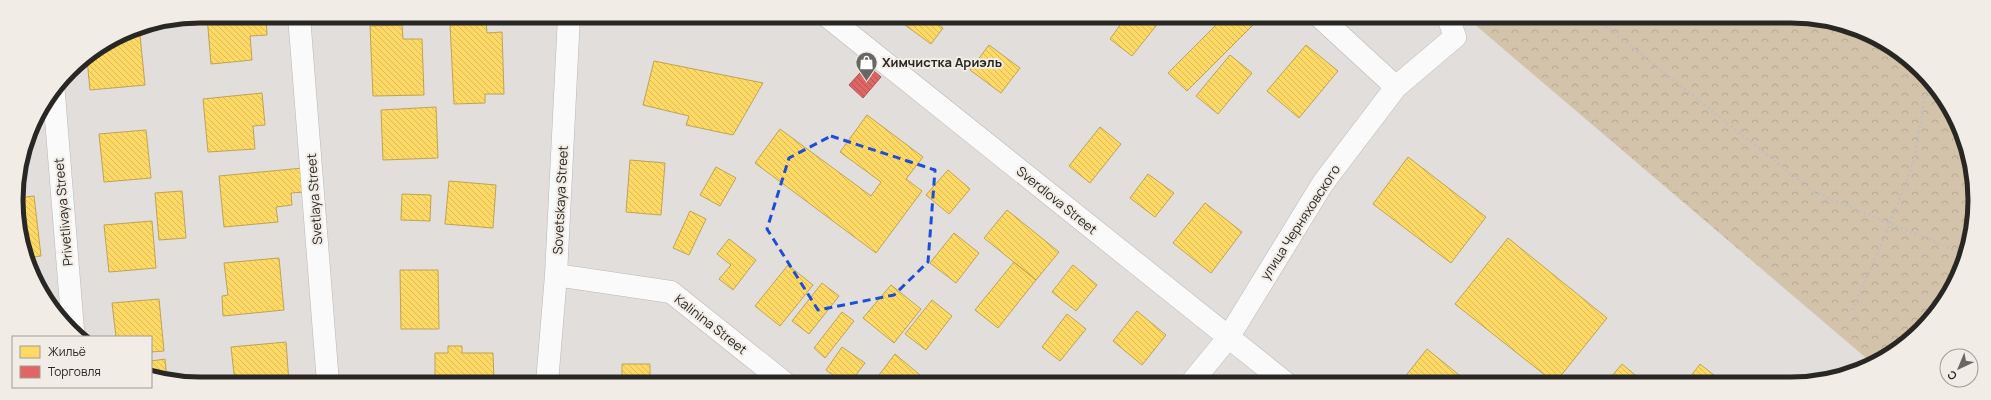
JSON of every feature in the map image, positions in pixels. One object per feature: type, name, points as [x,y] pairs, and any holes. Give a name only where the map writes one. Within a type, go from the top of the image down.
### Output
[{"type":"street","name":"Svetlaya Street","points":[[300,23],[328,377]]},
{"type":"street","name":"Sovetskaya Street","points":[[548,377],[556,275],[569,23]]},
{"type":"street","name":"Sverdlova Street","points":[[835,23],[1278,377]]},
{"type":"street","points":[[1327,23],[1396,86]]},
{"type":"street","name":"улица Черняховского","points":[[1196,377],[1228,338],[1323,183],[1396,86],[1451,27]]},
{"type":"street","name":"Privetlivaya Street","points":[[54,100],[72,322]]},
{"type":"street","name":"Kalinina Street","points":[[556,275],[671,292],[778,377]]},
{"type":"path","points":[[1602,23],[1814,192],[1960,252]]},
{"type":"path","points":[[1852,310],[1890,224],[1914,160],[1927,87]]},
{"type":"highlighted area","points":[[831,136],[935,170],[928,262],[894,295],[818,310],[767,229],[789,158]]},
{"type":"green space","points":[[1473,23],[1803,23],[1826,26],[1859,36],[1880,47],[1908,67],[1924,83],[1938,102],[1950,122],[1959,143],[1965,165],[1968,188],[1968,212],[1965,235],[1959,257],[1950,278],[1924,317],[1899,340],[1868,360]]},
{"type":"building: Жильё","points":[[208,23],[266,23],[267,35],[250,36],[252,60],[211,64]]},
{"type":"building: Жильё","points":[[486,23],[487,33],[502,32],[504,94],[485,94],[485,103],[454,104],[450,24]]},
{"type":"building: Жильё","points":[[906,23],[936,23],[943,28],[931,44],[905,25]]},
{"type":"building: Жильё","points":[[1122,23],[1158,23],[1132,56],[1110,39]]},
{"type":"building: Жильё","points":[[1218,23],[1255,23],[1187,91],[1168,73]]},
{"type":"building: Жильё","points":[[402,25],[403,39],[422,39],[424,95],[373,96],[370,26]]},
{"type":"building: Жильё","points":[[134,35],[140,35],[145,85],[90,90],[87,64],[93,59],[97,59],[97,57],[111,47]]},
{"type":"building: Жильё","points":[[989,45],[1020,68],[1001,93],[970,70]]},
{"type":"building: Жильё","points":[[1306,45],[1338,71],[1299,118],[1267,91]]},
{"type":"building: Жильё","points":[[1230,55],[1252,73],[1218,114],[1196,96]]},
{"type":"building: Жильё","points":[[654,61],[763,83],[733,135],[686,125],[689,116],[643,105]]},
{"type":"building: Жильё","points":[[262,93],[265,125],[253,126],[255,149],[208,152],[203,99]]},
{"type":"building: Жильё","points":[[436,107],[438,158],[383,160],[381,110]]},
{"type":"building: Жильё","points":[[867,115],[923,157],[906,179],[922,191],[876,253],[755,163],[780,129],[871,196],[881,182],[840,152]]},
{"type":"building: Жильё","points":[[1100,127],[1121,144],[1090,183],[1069,166]]},
{"type":"building: Жильё","points":[[146,130],[151,178],[104,182],[99,134]]},
{"type":"building: Жильё","points":[[1408,157],[1486,217],[1451,263],[1373,204]]},
{"type":"building: Жильё","points":[[630,160],[665,163],[661,215],[626,212]]},
{"type":"building: Жильё","points":[[716,167],[736,178],[720,206],[700,195]]},
{"type":"building: Жильё","points":[[303,168],[305,192],[291,193],[292,205],[276,207],[278,222],[224,227],[219,176]]},
{"type":"building: Жильё","points":[[948,170],[970,189],[949,214],[926,195]]},
{"type":"building: Жильё","points":[[1148,174],[1174,193],[1155,217],[1130,198]]},
{"type":"building: Жильё","points":[[449,181],[496,185],[493,228],[445,224]]},
{"type":"building: Жильё","points":[[182,191],[186,238],[159,240],[155,193]]},
{"type":"building: Жильё","points":[[402,194],[431,195],[430,221],[401,220]]},
{"type":"building: Жильё","points":[[34,196],[41,256],[32,257],[26,235],[23,197]]},
{"type":"building: Жильё","points":[[1205,203],[1242,232],[1211,273],[1173,243]]},
{"type":"building: Жильё","points":[[1007,210],[1059,252],[1036,280],[984,238]]},
{"type":"building: Жильё","points":[[690,211],[706,219],[689,255],[673,248]]},
{"type":"building: Жильё","points":[[152,221],[156,268],[109,272],[104,225]]},
{"type":"building: Жильё","points":[[954,233],[979,253],[956,283],[930,263]]},
{"type":"building: Жильё","points":[[1508,238],[1607,318],[1560,377],[1547,377],[1455,304]]},
{"type":"building: Жильё","points":[[729,239],[756,260],[733,290],[719,279],[731,265],[717,254]]},
{"type":"building: Жильё","points":[[279,258],[284,310],[223,316],[222,296],[228,295],[224,263]]},
{"type":"building: Жильё","points":[[1014,262],[1036,280],[998,328],[975,310]]},
{"type":"building: Жильё","points":[[788,265],[813,285],[780,326],[755,306]]},
{"type":"building: Жильё","points":[[1073,265],[1097,285],[1076,311],[1052,292]]},
{"type":"building: Жильё","points":[[400,270],[438,270],[439,329],[401,329]]},
{"type":"building: Жильё","points":[[822,283],[839,296],[809,334],[792,321]]},
{"type":"building: Жильё","points":[[891,285],[921,309],[894,343],[863,318]]},
{"type":"building: Жильё","points":[[159,299],[164,351],[152,352],[152,336],[116,336],[112,303]]},
{"type":"building: Жильё","points":[[932,300],[952,316],[926,350],[905,334]]},
{"type":"building: Жильё","points":[[1137,311],[1166,335],[1142,365],[1113,341]]},
{"type":"building: Жильё","points":[[842,312],[854,321],[825,358],[814,348]]},
{"type":"building: Жильё","points":[[1067,314],[1086,329],[1060,361],[1042,347]]},
{"type":"building: Жильё","points":[[286,342],[289,377],[234,377],[231,347]]},
{"type":"building: Жильё","points":[[448,346],[462,346],[462,353],[493,353],[494,377],[435,377],[435,353],[448,353]]},
{"type":"building: Жильё","points":[[842,347],[865,363],[854,377],[836,377],[826,370]]},
{"type":"building: Жильё","points":[[1427,349],[1462,377],[1405,377]]},
{"type":"building: Жильё","points":[[895,354],[920,375],[918,377],[878,377]]},
{"type":"building: Жильё","points":[[165,359],[166,374],[152,370],[152,361]]},
{"type":"building: Жильё","points":[[622,364],[650,364],[650,377],[622,377]]},
{"type":"building: Жильё","points":[[1622,364],[1637,377],[1611,377]]},
{"type":"building: Жильё","points":[[1700,364],[1716,377],[1690,377]]},
{"type":"building: Торговля","points":[[867,65],[881,77],[863,98],[849,85]]},
{"type":"place","name":"Химчистка Ариэль","points":[[866,82]]}]
